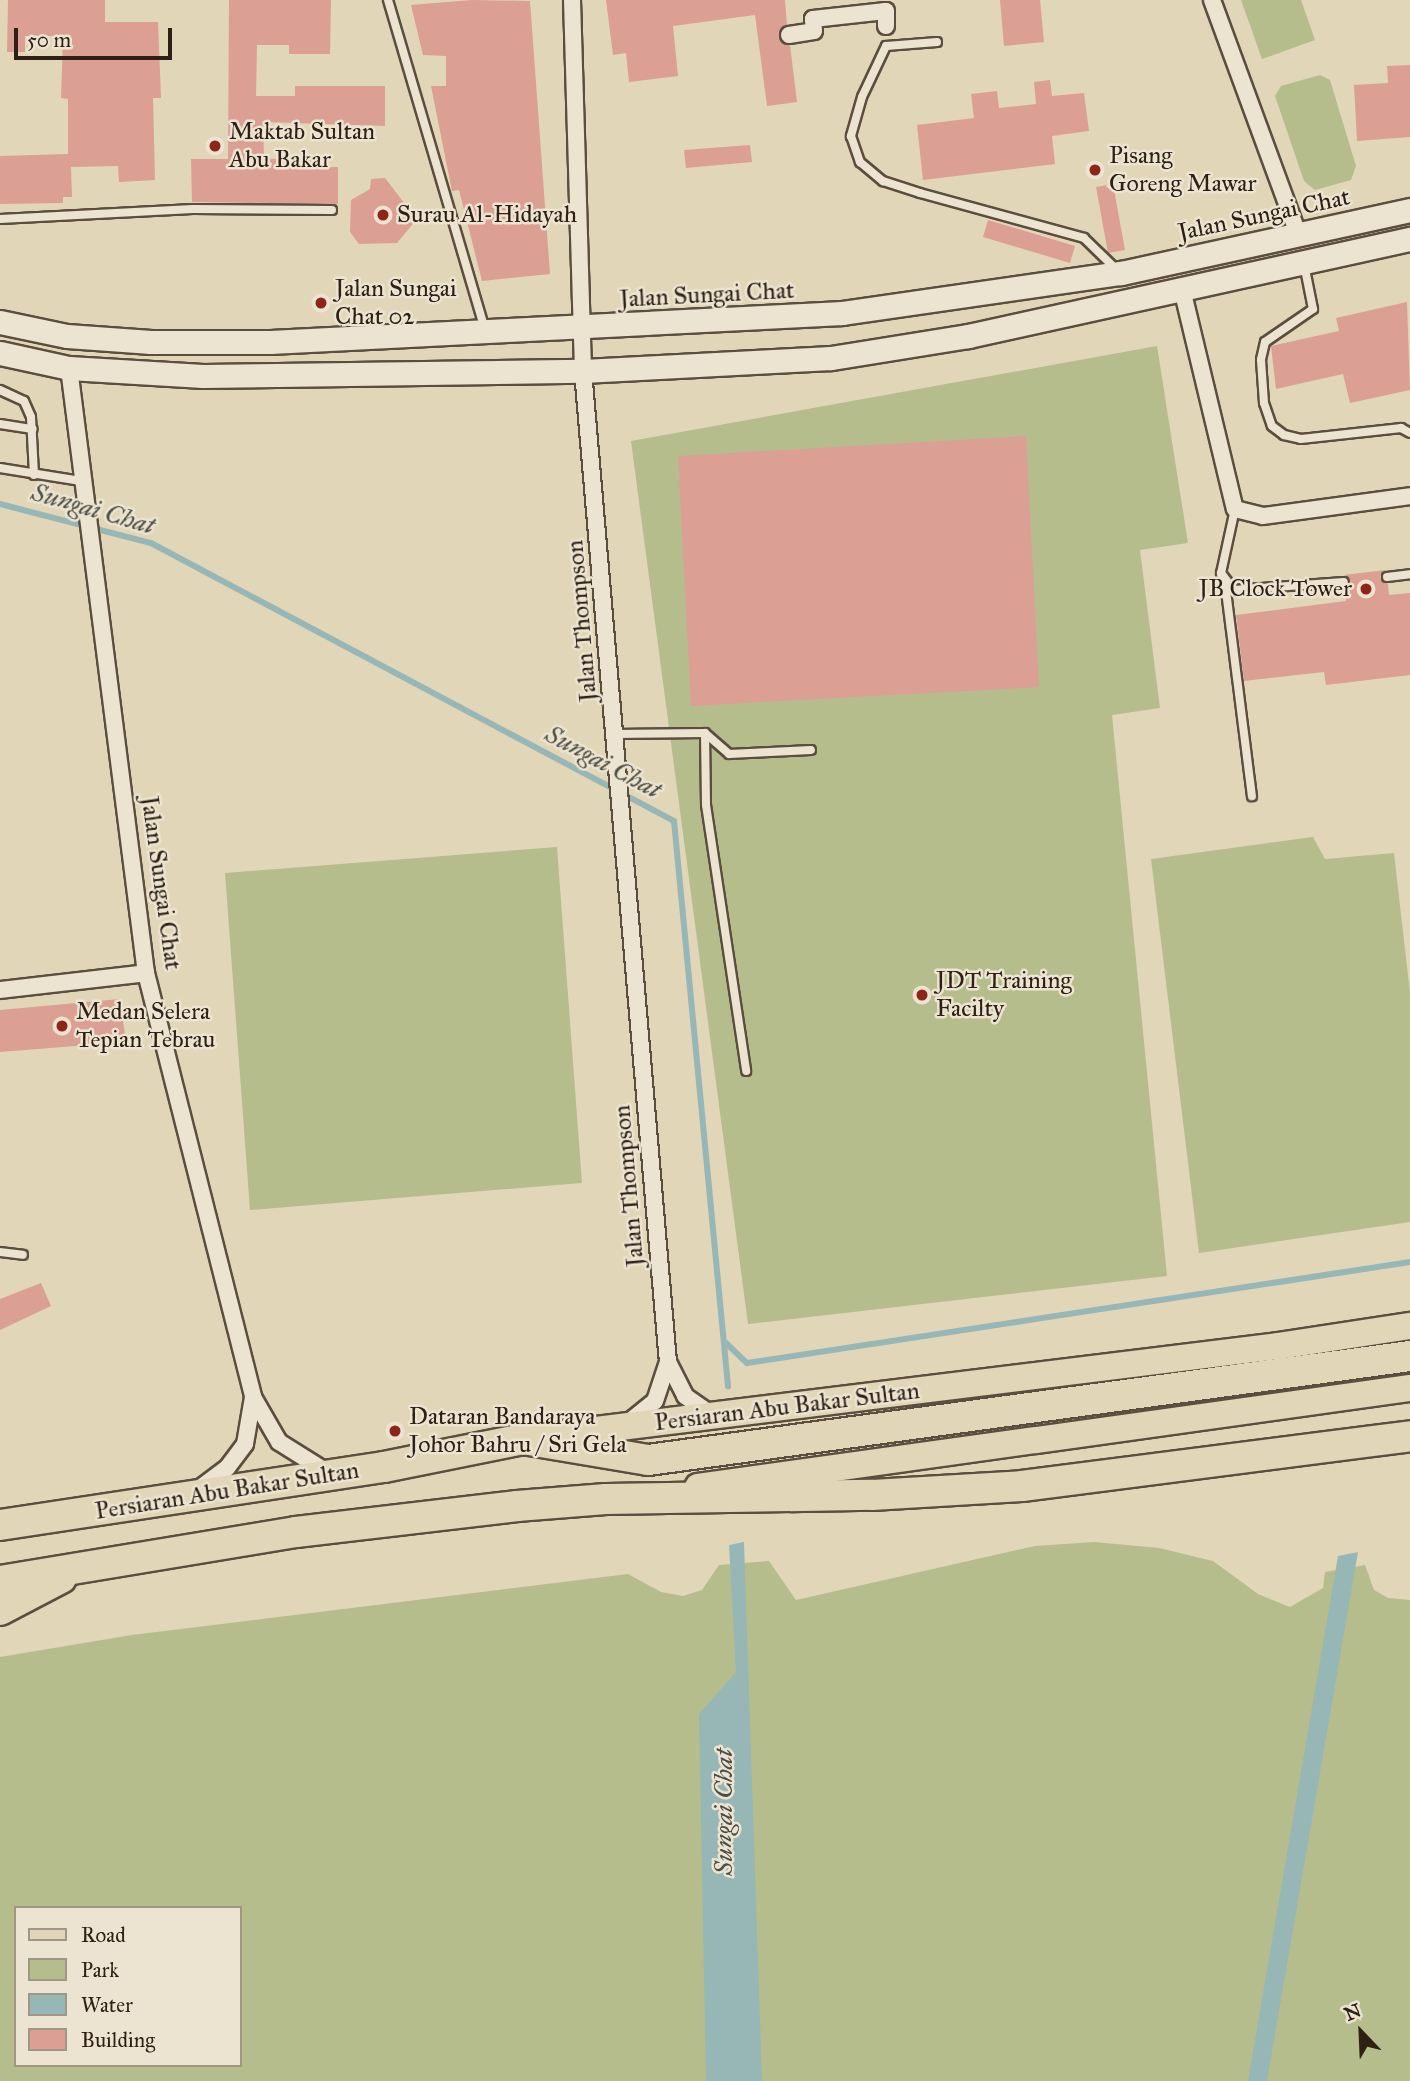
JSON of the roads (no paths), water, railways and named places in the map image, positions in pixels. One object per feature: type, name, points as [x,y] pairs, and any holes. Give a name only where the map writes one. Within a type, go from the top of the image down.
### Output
[{"type":"highway","points":[[523,1438],[648,1460],[1410,1356]]},
{"type":"highway","points":[[0,1581],[296,1532],[606,1499],[872,1494],[1022,1486],[1410,1436]]},
{"type":"highway","name":"Persiaran Abu Bakar Sultan","points":[[0,1525],[332,1475],[523,1438]]},
{"type":"highway","points":[[0,1610],[80,1567]]},
{"type":"main road","name":"Jalan Sungai Chat","points":[[0,322],[67,336],[151,342],[486,333],[842,313],[1121,273],[1410,209]]},
{"type":"main road","points":[[0,353],[69,368],[203,376],[583,371],[831,358],[968,336],[1410,239]]},
{"type":"main road","points":[[1279,1346],[1410,1314]]},
{"type":"main road","name":"Persiaran Abu Bakar Sultan","points":[[523,1438],[1279,1346],[1410,1326]]},
{"type":"main road","points":[[606,1499],[1410,1388]]},
{"type":"street","name":"Jalan Thompson","points":[[572,0],[583,371],[623,872],[668,1362],[685,1396],[716,1416]]},
{"type":"street","points":[[1212,0],[1298,234]]},
{"type":"street","points":[[789,35],[814,31],[813,19],[886,11],[887,26]]},
{"type":"street","points":[[1182,289],[1230,500],[1235,509],[1263,516],[1410,496]]},
{"type":"street","name":"Jalan Sungai Chat","points":[[69,368],[81,481],[146,973],[253,1397],[279,1442],[332,1475]]},
{"type":"street","points":[[0,990],[146,973]]},
{"type":"street","name":"Jalan Thompson","points":[[620,1428],[655,1401],[668,1362]]},
{"type":"street","name":"Jalan Sungai Chat","points":[[187,1498],[227,1468],[245,1444],[253,1397]]},
{"type":"lane","points":[[388,0],[486,333]]},
{"type":"lane","points":[[937,42],[886,46],[862,97],[851,136],[860,162],[883,181],[1084,238],[1121,273]]},
{"type":"lane","points":[[0,219],[193,209],[332,210]]},
{"type":"lane","points":[[1304,263],[1313,309],[1265,342],[1261,360],[1265,403],[1272,426],[1284,435],[1301,439],[1401,428],[1410,433]]},
{"type":"lane","points":[[0,390],[24,401],[33,429],[34,475]]},
{"type":"lane","points":[[0,424],[33,429]]},
{"type":"lane","points":[[0,468],[81,481]]},
{"type":"lane","points":[[1235,509],[1221,573],[1225,583],[1252,796]]},
{"type":"lane","points":[[1387,577],[1410,574]]},
{"type":"lane","points":[[1225,583],[1234,590],[1343,582]]},
{"type":"lane","points":[[614,734],[705,733],[729,754],[811,750]]},
{"type":"lane","points":[[705,733],[706,805],[747,1071]]},
{"type":"lane","points":[[0,1252],[23,1255]]},
{"type":"water","points":[[744,1542],[762,2081],[706,2081],[699,1714],[736,1672],[729,1545]]},
{"type":"water","points":[[1358,1552],[1267,2081],[1248,2081],[1338,1556]]},
{"type":"waterway","name":"Sungai Chat","points":[[0,504],[151,543],[674,821],[728,1386]]},
{"type":"waterway","points":[[726,1343],[747,1363],[1410,1262]]},
{"type":"place","name":"Maktab Sultan Abu Bakar","points":[[215,146]]},
{"type":"place","name":"Pisang Goreng Mawar","points":[[1095,170]]},
{"type":"place","name":"Surau Al-Hidayah","points":[[383,215]]},
{"type":"place","name":"Jalan Sungai Chat 02","points":[[321,303]]},
{"type":"place","name":"JB Clock Tower","points":[[1366,589]]},
{"type":"place","name":"JDT Training Facilty","points":[[922,995]]},
{"type":"place","name":"Medan Selera Tepian Tebrau","points":[[62,1026]]},
{"type":"place","name":"Dataran Bandaraya Johor Bahru / Sri Gela","points":[[395,1431]]}]
